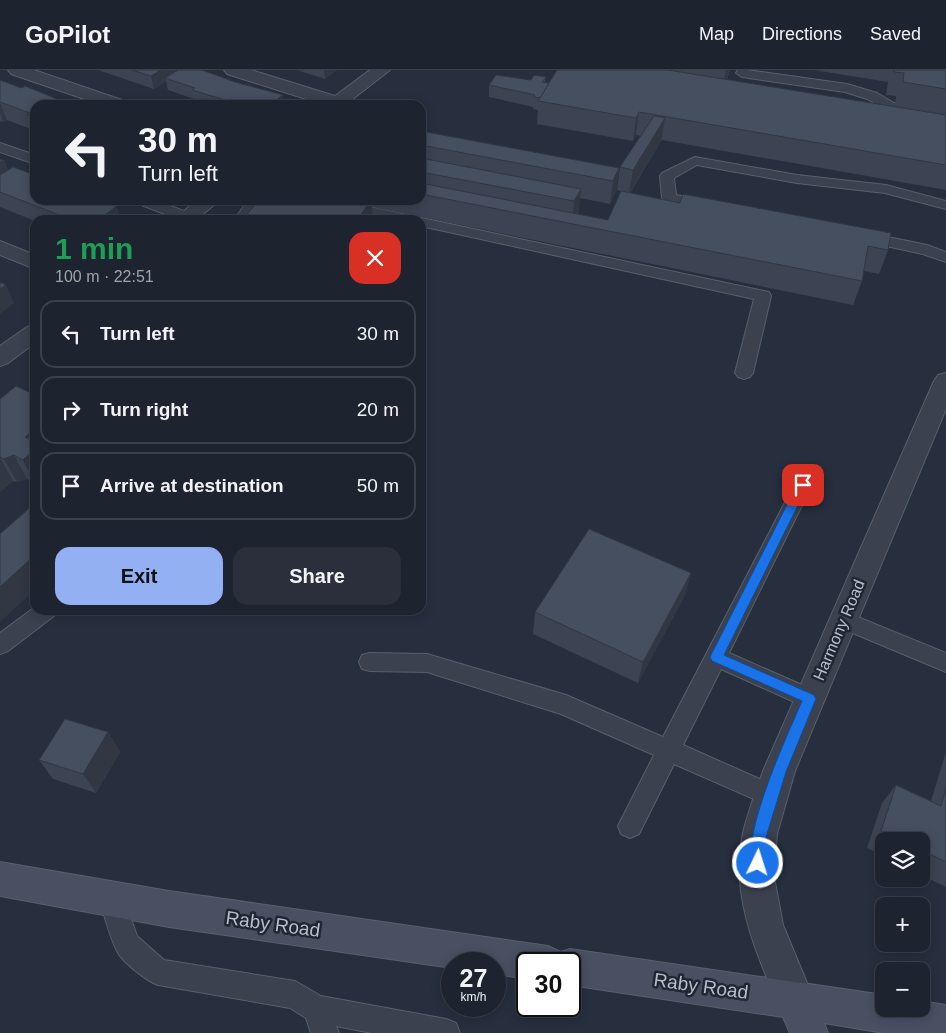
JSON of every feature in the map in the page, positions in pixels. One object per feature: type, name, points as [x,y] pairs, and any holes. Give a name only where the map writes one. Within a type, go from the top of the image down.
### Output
[{"type":"street","points":[[0,73],[5,70]]},
{"type":"street","points":[[17,70],[105,100]]},
{"type":"street","points":[[233,70],[324,100]]},
{"type":"street","points":[[341,100],[381,70]]},
{"type":"street","points":[[190,215],[203,205]]},
{"type":"street","points":[[0,247],[30,261]]},
{"type":"street","points":[[0,358],[30,336]]},
{"type":"street","name":"Harmony Road","points":[[795,1000],[765,924],[757,877],[760,834],[779,772],[946,381]]},
{"type":"street","name":"Raby Road","points":[[0,879],[169,909],[516,959]]},
{"type":"street","name":"Raby Road","points":[[581,969],[946,1024]]},
{"type":"street","points":[[795,1000],[809,1033]]},
{"type":"lane","points":[[742,73],[847,88],[872,96],[890,106],[946,116]]},
{"type":"lane","points":[[0,147],[30,158]]},
{"type":"lane","points":[[725,209],[669,198],[667,176],[695,161],[797,180],[886,189],[946,205]]},
{"type":"lane","points":[[153,205],[176,215]]},
{"type":"lane","points":[[340,205],[387,215]]},
{"type":"lane","points":[[426,223],[763,296],[744,373]]},
{"type":"lane","points":[[854,235],[927,250],[946,257]]},
{"type":"lane","points":[[630,826],[803,485]]},
{"type":"lane","points":[[0,645],[40,615]]},
{"type":"lane","points":[[843,620],[946,663]]},
{"type":"lane","points":[[716,657],[810,699]]},
{"type":"lane","points":[[370,662],[427,663],[566,705],[772,796]]},
{"type":"lane","points":[[112,899],[127,944],[158,972],[295,995],[320,1021],[446,1033]]},
{"type":"building","points":[[132,70],[161,70],[151,76]]},
{"type":"building","points":[[178,70],[202,70],[235,82],[283,95],[276,100],[225,100],[192,90],[195,88],[165,78]]},
{"type":"building","points":[[557,70],[668,70],[946,115],[946,165],[639,112],[636,118],[538,101]]},
{"type":"building","points":[[894,70],[946,70],[946,89],[903,82],[904,73],[894,72]]},
{"type":"building","points":[[496,75],[531,80],[534,75],[546,77],[542,82],[549,83],[540,98],[534,97],[535,95],[489,85]]},
{"type":"building","points":[[0,80],[21,88],[25,86],[60,100],[30,100],[30,113],[0,102]]},
{"type":"building","points":[[654,116],[665,118],[633,170],[620,167]]},
{"type":"building","points":[[426,132],[619,168],[613,181],[426,146]]},
{"type":"building","points":[[426,159],[581,189],[574,201],[426,173]]},
{"type":"building","points":[[13,167],[30,173],[30,204],[0,192],[0,175]]},
{"type":"building","points":[[426,184],[608,220],[621,191],[680,203],[683,194],[891,233],[888,250],[868,246],[862,281],[426,195]]},
{"type":"building","points":[[33,205],[117,206],[105,215],[59,215]]},
{"type":"building","points":[[255,205],[368,205],[360,215],[246,215]]},
{"type":"building","points":[[0,282],[6,285],[0,289]]},
{"type":"building","points":[[16,386],[30,393],[30,433],[25,437],[30,440],[30,454],[23,460],[14,455],[4,459],[0,457],[0,399]]},
{"type":"building","points":[[30,507],[30,560],[0,587],[0,534]]},
{"type":"building","points":[[589,529],[691,573],[643,662],[535,612]]},
{"type":"building","points":[[65,719],[108,732],[83,774],[39,760]]},
{"type":"building","points":[[896,785],[941,806],[946,788],[946,862],[930,854],[930,832],[881,831]]},
{"type":"route","points":[[758,863],[760,834],[779,772],[810,699],[716,657],[803,485]]}]
